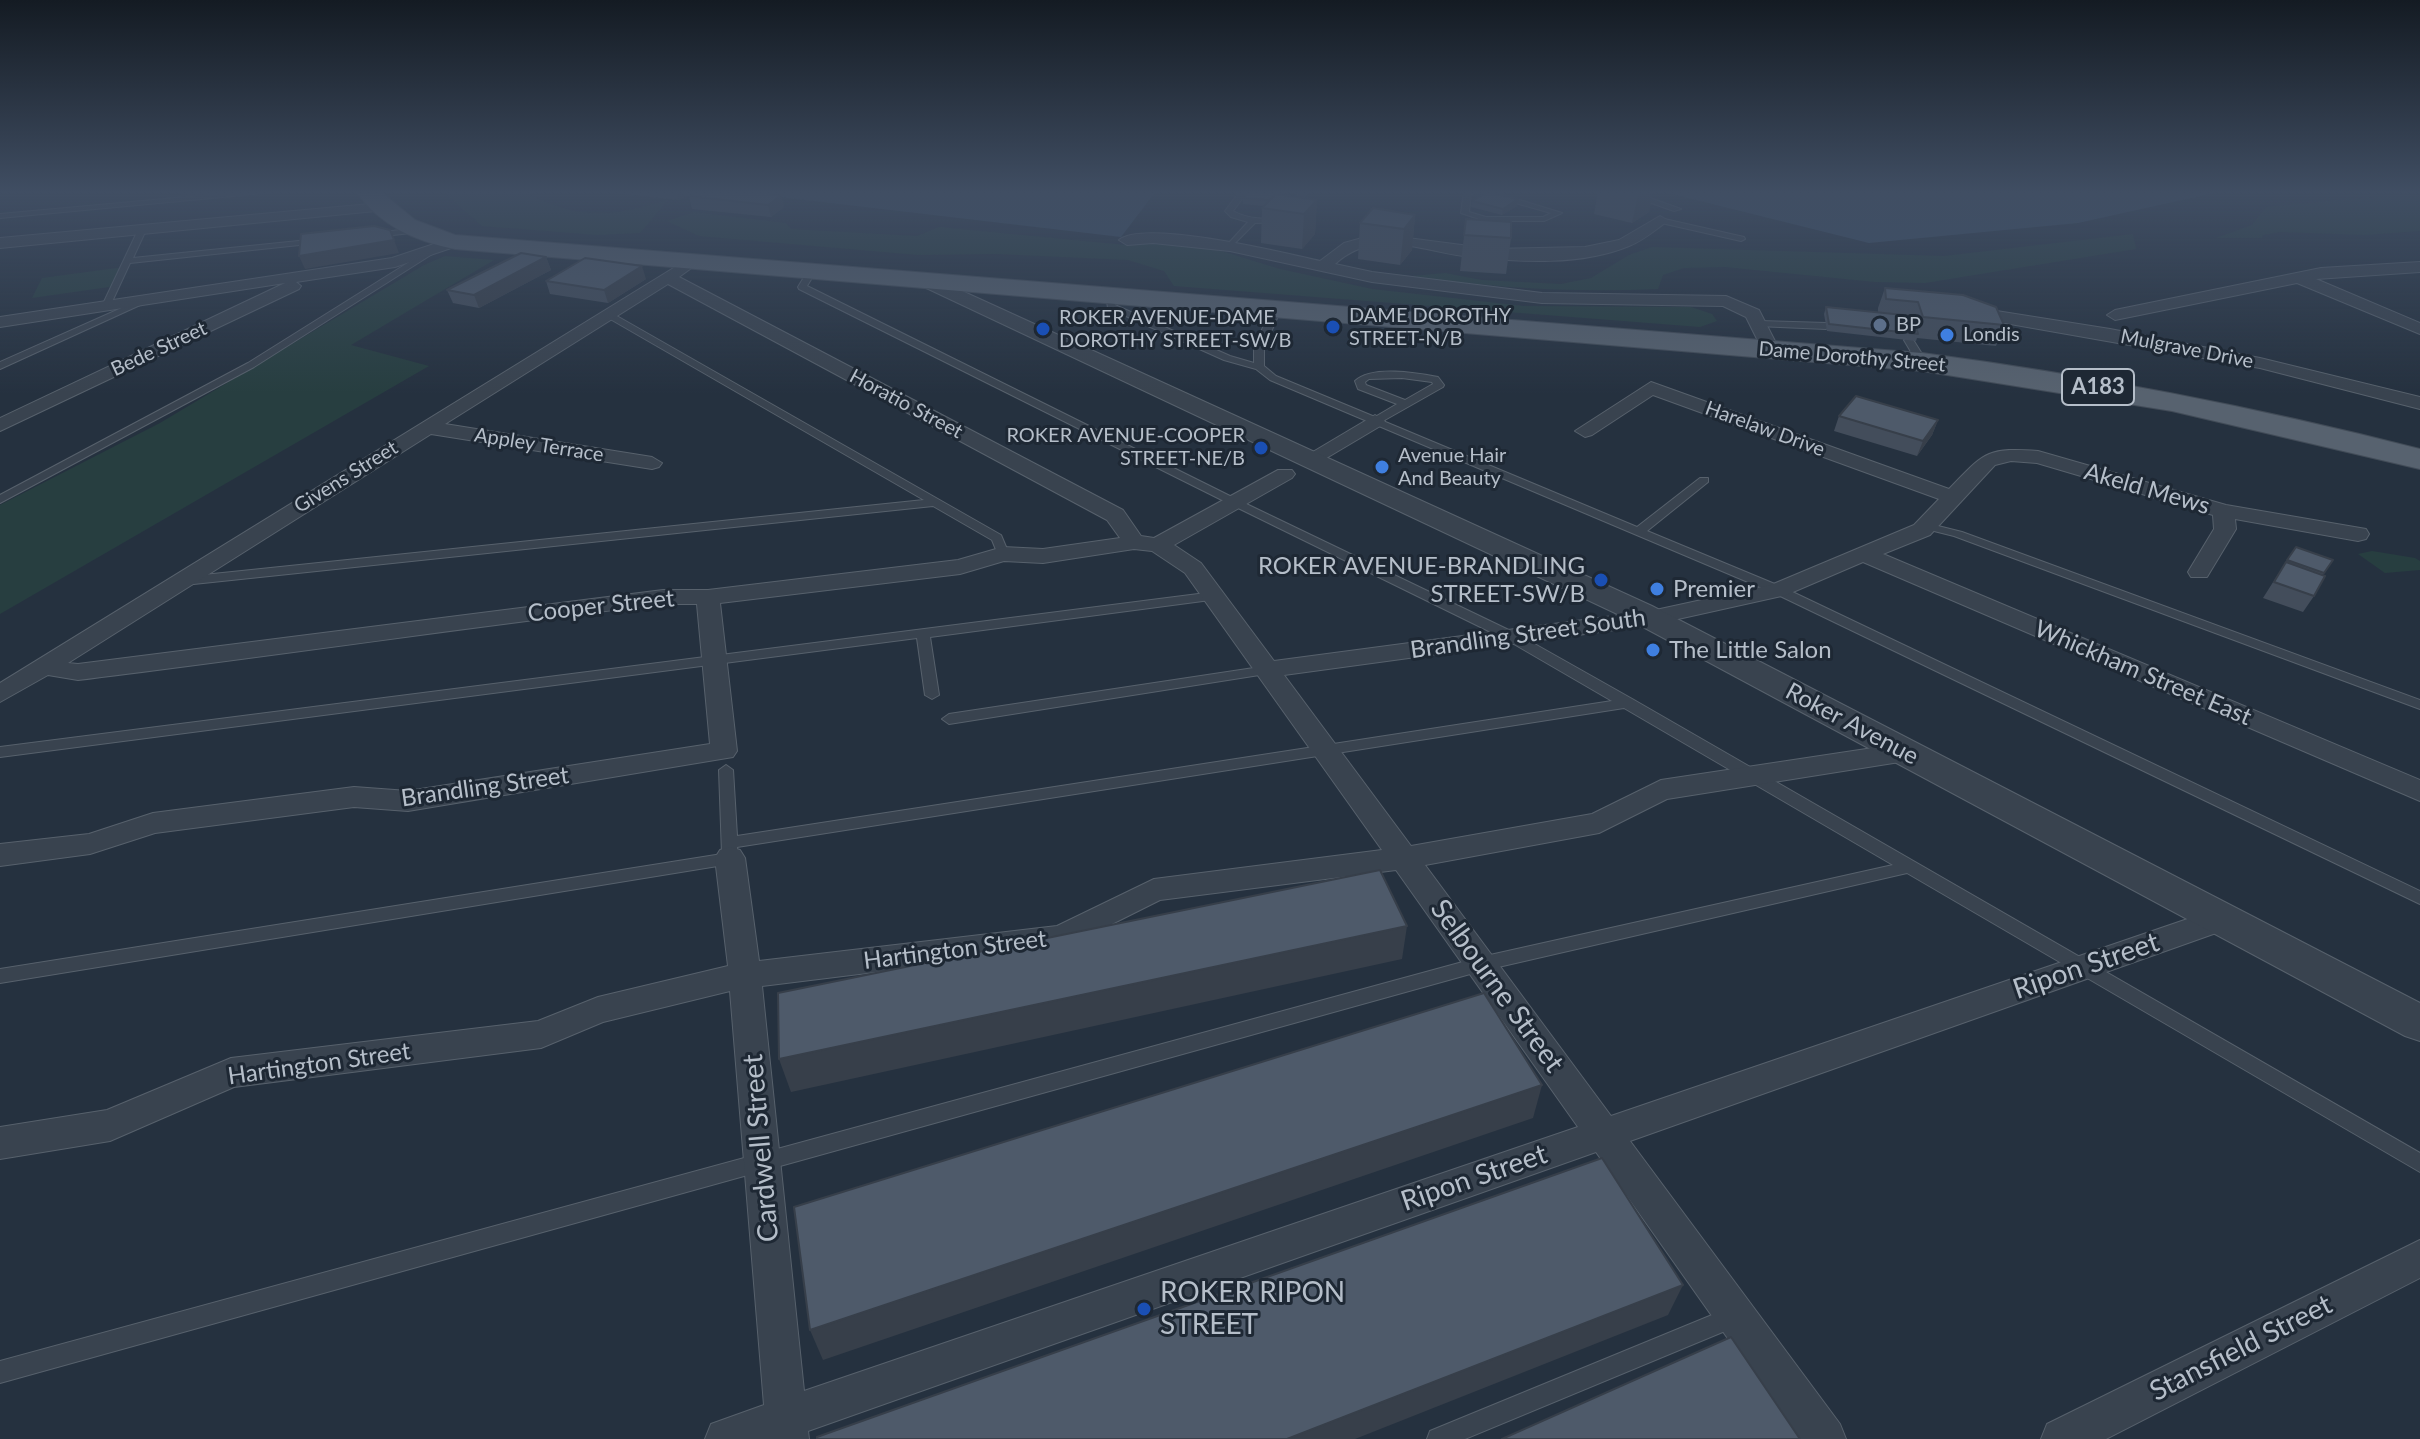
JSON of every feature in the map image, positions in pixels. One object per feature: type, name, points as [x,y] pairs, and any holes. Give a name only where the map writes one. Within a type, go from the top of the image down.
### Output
[{"type":"main road","name":"A183","points":[[646,258],[1276,309]]},
{"type":"main road","name":"Dame Dorothy Street","points":[[1276,309],[1765,336],[1915,351],[2254,417],[2420,459]]},
{"type":"street","points":[[0,322],[407,258]]},
{"type":"street","points":[[1287,258],[1441,287],[1542,298],[1726,301],[1742,306],[1765,336]]},
{"type":"street","points":[[1324,266],[1334,258]]},
{"type":"street","name":"Givens Street","points":[[0,694],[693,261]]},
{"type":"street","points":[[2115,315],[2201,300],[2297,277],[2360,269],[2420,267]]},
{"type":"street","name":"Bede Street","points":[[0,425],[319,273]]},
{"type":"street","name":"Horatio Street","points":[[667,277],[1115,515],[1146,544]]},
{"type":"street","points":[[2297,277],[2420,329]]},
{"type":"street","name":"Roker Avenue","points":[[927,281],[1298,466],[1651,618],[2420,1023]]},
{"type":"street","name":"Mulgrave Drive","points":[[1964,299],[1961,311],[2110,334],[2260,363],[2420,403]]},
{"type":"street","name":"Harelaw Drive","points":[[1585,431],[1651,388],[1953,497]]},
{"type":"street","points":[[1146,544],[1234,502],[1375,421]]},
{"type":"street","name":"Appley Terrace","points":[[426,427],[652,463]]},
{"type":"street","name":"Akeld Mews","points":[[1953,497],[1988,460],[2011,455],[2038,457],[2223,511],[2358,534]]},
{"type":"street","name":"Brandling Street South","points":[[1267,670],[1651,618],[1778,590],[1865,555],[1926,526],[1953,497]]},
{"type":"street","points":[[2199,572],[2225,529],[2223,511]]},
{"type":"street","name":"Cooper Street","points":[[43,667],[78,672],[663,597],[708,597],[960,567],[1003,554],[1043,556],[1146,544]]},
{"type":"street","name":"Selbourne Street","points":[[1146,544],[1193,568],[1825,1439]]},
{"type":"street","name":"Whickham Street East","points":[[1865,555],[2420,791]]},
{"type":"street","name":"Brandling Street","points":[[0,855],[90,844],[153,823],[354,797],[408,801],[724,751],[708,597]]},
{"type":"street","name":"Hartington Street","points":[[0,1143],[110,1125],[231,1073],[541,1034],[598,1010],[745,975],[1062,937],[1154,890],[1403,858],[1599,823],[1661,790],[1906,752]]},
{"type":"street","name":"Cardwell Street","points":[[729,850],[745,975],[787,1429]]},
{"type":"street","name":"Ripon Street","points":[[726,1439],[787,1429],[1603,1133],[2222,919]]},
{"type":"street","name":"Stansfield Street","points":[[2062,1439],[2420,1258]]},
{"type":"lane","points":[[106,306],[129,258]]},
{"type":"lane","points":[[128,261],[155,258]]},
{"type":"lane","points":[[0,500],[251,365],[424,258]]},
{"type":"lane","points":[[812,271],[802,287],[1512,637],[2420,1163]]},
{"type":"lane","points":[[1109,295],[1111,306],[1227,358],[1259,367],[1273,378],[1778,590],[2420,898]]},
{"type":"lane","points":[[0,366],[147,299]]},
{"type":"lane","points":[[1259,367],[1259,348],[1276,309]]},
{"type":"lane","points":[[608,314],[997,538],[1003,554]]},
{"type":"lane","points":[[1765,336],[1826,326]]},
{"type":"lane","points":[[1375,421],[1439,385],[1435,379],[1402,375],[1367,376],[1360,381],[1362,387],[1405,404]]},
{"type":"lane","points":[[1639,531],[1704,480]]},
{"type":"lane","points":[[180,582],[932,503]]},
{"type":"lane","points":[[1926,526],[1958,534],[2420,705]]},
{"type":"lane","points":[[0,752],[1214,596]]},
{"type":"lane","points":[[923,634],[932,695]]},
{"type":"lane","points":[[949,719],[1267,670]]},
{"type":"lane","points":[[0,976],[729,850],[1629,703]]},
{"type":"lane","points":[[726,770],[729,850]]},
{"type":"lane","points":[[0,1372],[1481,964],[1910,867]]},
{"type":"lane","points":[[1438,1439],[1736,1316]]},
{"type":"green space","points":[[440,258],[494,260],[351,345],[429,366],[0,614],[0,505],[160,423]]},
{"type":"green space","points":[[1087,258],[1245,258],[1372,289],[1524,306],[1691,307],[1712,314],[1717,321],[1700,327],[1174,286],[1164,271],[1128,260]]},
{"type":"green space","points":[[1624,258],[2079,258],[1925,283],[1875,282],[1725,267],[1684,268],[1663,275],[1658,289],[1627,290],[1534,288],[1411,276],[1445,273],[1482,280],[1561,284],[1591,278]]},
{"type":"green space","points":[[124,267],[116,286],[32,298],[42,278]]},
{"type":"green space","points":[[2372,551],[2415,558],[2420,561],[2420,570],[2385,573],[2358,554]]},
{"type":"building","points":[[511,258],[544,258],[474,295],[447,290]]},
{"type":"building","points":[[585,258],[642,266],[604,290],[546,281]]},
{"type":"building","points":[[1885,288],[1963,295],[1996,307],[2004,325],[1923,317],[1918,302],[1886,299]]},
{"type":"building","points":[[1826,307],[1913,316],[1918,334],[1829,324]]},
{"type":"building","points":[[1856,396],[1938,420],[1923,441],[1839,416]]},
{"type":"building","points":[[2296,547],[2333,560],[2324,573],[2287,560]]},
{"type":"building","points":[[2286,562],[2325,576],[2314,596],[2274,582]]},
{"type":"building","points":[[1380,870],[1407,926],[779,1059],[778,993]]},
{"type":"building","points":[[1484,993],[1542,1085],[810,1330],[794,1207]]},
{"type":"building","points":[[1602,1158],[1683,1285],[1287,1439],[817,1439],[817,1437]]},
{"type":"building","points":[[1731,1337],[1800,1439],[1502,1439]]},
{"type":"place","name":"BP","points":[[1880,325]]},
{"type":"place","name":"DAME DOROTHY STREET-N/B","points":[[1333,327]]},
{"type":"place","name":"ROKER AVENUE-DAME DOROTHY STREET-SW/B","points":[[1043,329]]},
{"type":"place","name":"Londis","points":[[1947,335]]},
{"type":"place","name":"ROKER AVENUE-COOPER STREET-NE/B","points":[[1261,448]]},
{"type":"place","name":"Avenue Hair And Beauty","points":[[1382,467]]},
{"type":"place","name":"ROKER AVENUE-BRANDLING STREET-SW/B","points":[[1601,580]]},
{"type":"place","name":"Premier","points":[[1657,589]]},
{"type":"place","name":"The Little Salon","points":[[1653,650]]},
{"type":"place","name":"ROKER RIPON STREET","points":[[1144,1309]]}]
